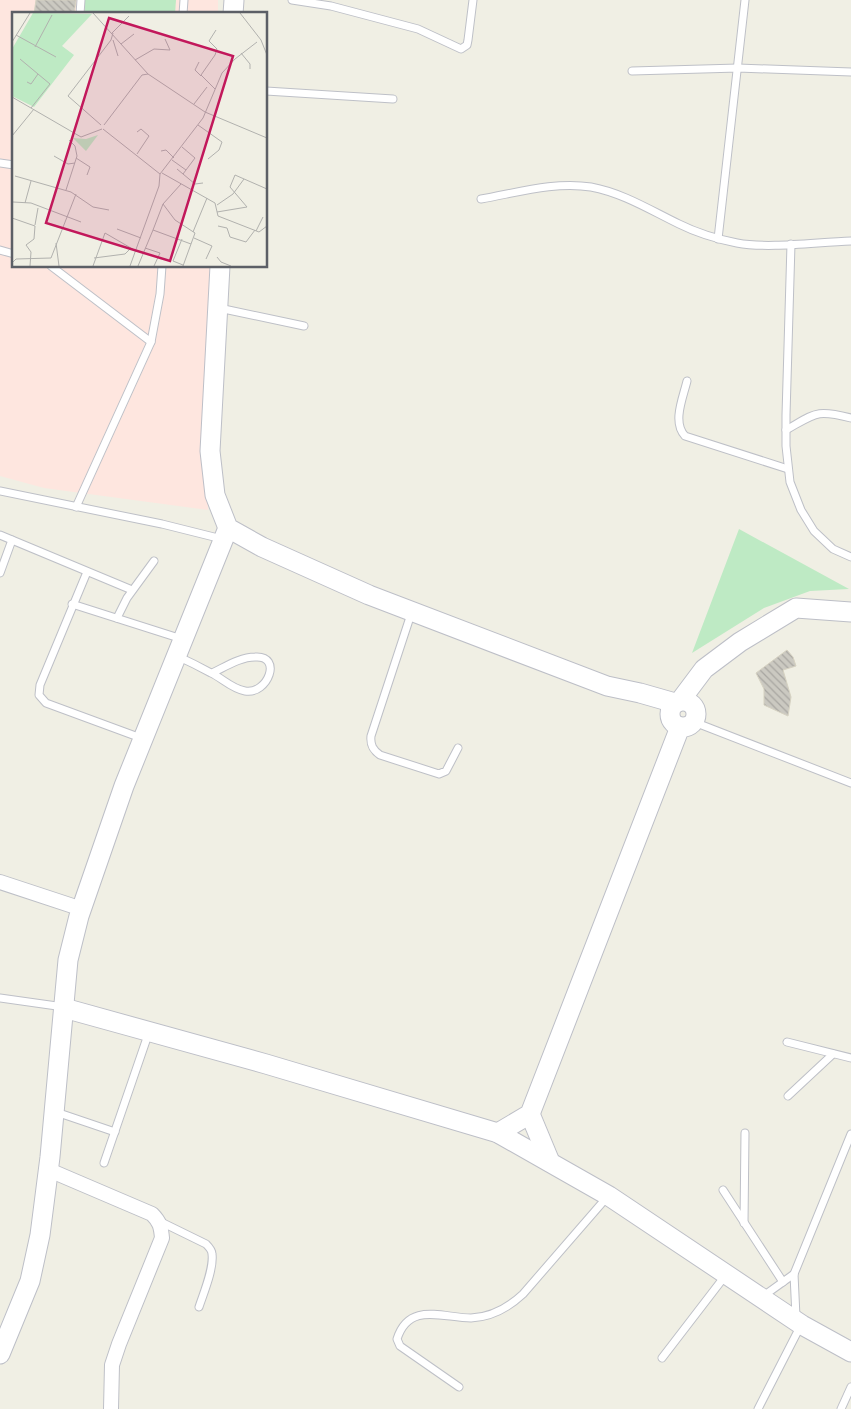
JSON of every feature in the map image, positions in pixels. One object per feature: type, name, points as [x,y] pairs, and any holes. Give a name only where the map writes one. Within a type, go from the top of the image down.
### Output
[{"type":"street","points":[[0,1354],[30,1281],[40,1235],[49,1170],[68,960],[82,909],[124,786],[225,534],[215,495],[210,451],[220,268]]},
{"type":"street","points":[[225,534],[262,548],[369,595],[612,688],[640,693],[682,713]]},
{"type":"street","points":[[498,1133],[530,1114],[682,713],[714,674],[714,662],[740,642],[796,608],[851,612]]},
{"type":"street","points":[[0,882],[82,909]]},
{"type":"street","points":[[64,1008],[266,1064],[498,1133],[609,1196],[799,1323],[851,1352]]},
{"type":"street","points":[[530,1114],[550,1162]]},
{"type":"street","points":[[49,1170],[152,1214],[159,1221],[162,1238],[112,1365],[111,1409]]},
{"type":"lane","points":[[292,0],[331,6],[418,29],[461,49],[468,40],[473,0]]},
{"type":"lane","points":[[718,238],[745,0]]},
{"type":"lane","points":[[632,71],[738,68],[851,72]]},
{"type":"lane","points":[[268,91],[393,99]]},
{"type":"lane","points":[[481,199],[562,186],[590,187],[630,200],[694,231],[740,244],[851,241]]},
{"type":"lane","points":[[791,244],[786,430],[788,469],[795,495],[810,526],[823,542],[833,550],[851,557]]},
{"type":"lane","points":[[54,268],[150,342]]},
{"type":"lane","points":[[76,507],[150,342],[160,294],[162,268]]},
{"type":"lane","points":[[218,308],[304,326]]},
{"type":"lane","points":[[687,381],[679,416],[681,432],[685,436],[788,469]]},
{"type":"lane","points":[[786,430],[819,413],[830,412],[851,418]]},
{"type":"lane","points":[[0,491],[162,524],[225,534]]},
{"type":"lane","points":[[0,535],[132,590]]},
{"type":"lane","points":[[0,573],[12,540]]},
{"type":"lane","points":[[118,618],[132,590],[154,561]]},
{"type":"lane","points":[[86,572],[40,685],[39,695],[46,703],[143,739]]},
{"type":"lane","points":[[72,604],[118,618],[180,648],[212,673],[235,688],[252,691],[261,687],[269,676],[271,668],[269,662],[264,658],[255,656],[212,673]]},
{"type":"lane","points":[[412,611],[371,736],[371,744],[380,755],[439,774],[446,771],[458,748]]},
{"type":"lane","points":[[682,713],[851,783]]},
{"type":"lane","points":[[0,998],[64,1008]]},
{"type":"lane","points":[[104,1163],[150,1032]]},
{"type":"lane","points":[[787,1042],[851,1058]]},
{"type":"lane","points":[[788,1096],[834,1054]]},
{"type":"lane","points":[[54,1111],[115,1132]]},
{"type":"lane","points":[[744,1223],[745,1133]]},
{"type":"lane","points":[[758,1409],[799,1323],[794,1274],[851,1134]]},
{"type":"lane","points":[[723,1190],[783,1282]]},
{"type":"lane","points":[[459,1387],[400,1346],[397,1339],[403,1327],[409,1320],[418,1315],[427,1314],[471,1318],[500,1312],[523,1294],[609,1196]]},
{"type":"lane","points":[[159,1221],[206,1244],[211,1249],[211,1266],[199,1306]]},
{"type":"lane","points":[[662,1358],[727,1274]]},
{"type":"lane","points":[[762,1298],[794,1274]]},
{"type":"lane","points":[[841,1409],[851,1387]]},
{"type":"shaded area","points":[[0,0],[218,0],[218,12],[12,12],[12,268],[210,268],[208,510],[44,488],[0,476]]},
{"type":"green space","points":[[85,0],[176,0],[175,12],[84,12]]},
{"type":"green space","points":[[739,529],[849,589],[810,591],[764,608],[692,653]]},
{"type":"building","points":[[36,0],[76,0],[74,12],[34,12]]},
{"type":"building","points":[[787,650],[793,657],[796,666],[783,670],[791,697],[788,716],[764,705],[764,689],[756,673]]}]
